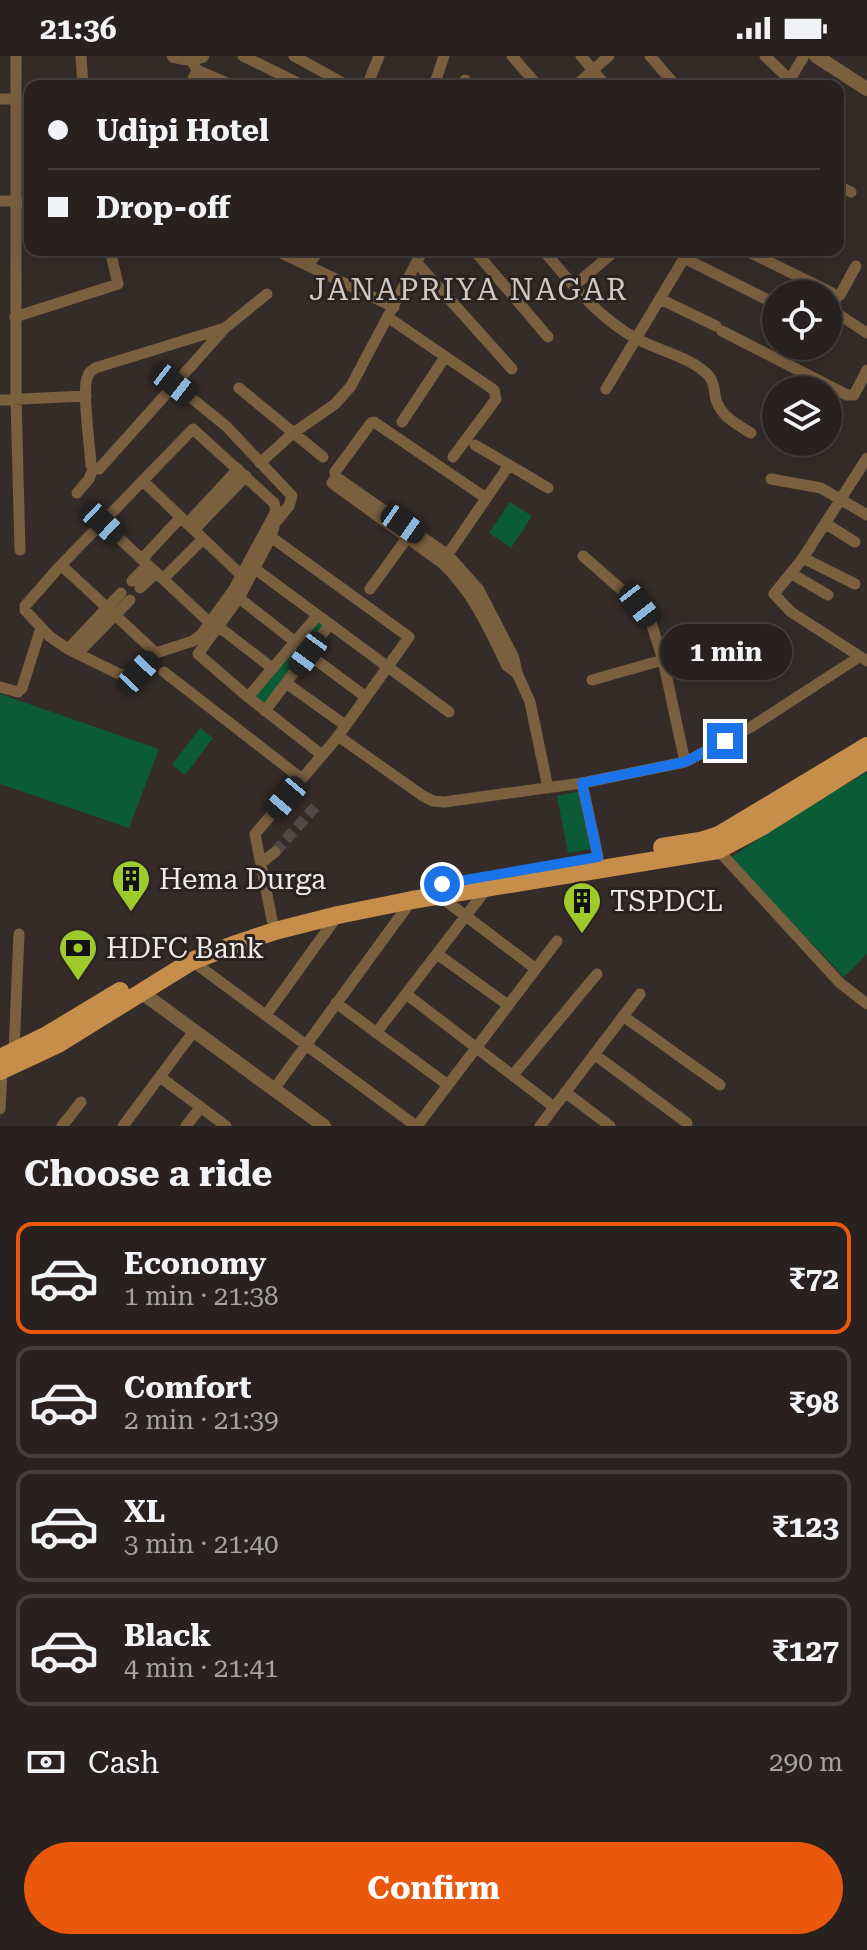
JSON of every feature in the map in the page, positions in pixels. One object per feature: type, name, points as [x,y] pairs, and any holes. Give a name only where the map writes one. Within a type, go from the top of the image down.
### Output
[{"type":"main road","points":[[4,1063],[187,951],[221,937],[351,900],[700,841],[719,835],[867,746]]},
{"type":"main road","points":[[4,1063],[58,1044],[192,961],[275,931],[438,895],[718,850],[763,826],[867,760]]},
{"type":"street","points":[[16,56],[15,317],[20,550]]},
{"type":"street","points":[[81,56],[83,80]]},
{"type":"street","points":[[174,56],[197,62],[225,80]]},
{"type":"street","points":[[243,56],[292,80]]},
{"type":"street","points":[[294,56],[335,80]]},
{"type":"street","points":[[369,80],[379,56]]},
{"type":"street","points":[[436,80],[444,56]]},
{"type":"street","points":[[512,56],[533,80]]},
{"type":"street","points":[[581,56],[601,80]]},
{"type":"street","points":[[582,80],[609,56]]},
{"type":"street","points":[[650,56],[671,80]]},
{"type":"street","points":[[765,56],[785,80]]},
{"type":"street","points":[[790,80],[804,56]]},
{"type":"street","points":[[816,56],[867,89]]},
{"type":"street","points":[[0,99],[16,99]]},
{"type":"street","points":[[844,189],[851,192]]},
{"type":"street","points":[[0,201],[24,204]]},
{"type":"street","points":[[15,317],[118,284],[111,256]]},
{"type":"street","points":[[287,256],[391,312],[445,357],[494,390],[496,399],[453,457]]},
{"type":"street","points":[[304,264],[306,256]]},
{"type":"street","points":[[304,264],[313,256]]},
{"type":"street","points":[[260,463],[293,433],[335,404],[351,386],[420,256]]},
{"type":"street","points":[[479,256],[548,337]]},
{"type":"street","points":[[548,256],[600,314],[636,338],[687,361],[710,377],[721,411],[729,420],[751,433]]},
{"type":"street","points":[[574,286],[609,256]]},
{"type":"street","points":[[606,389],[660,299],[682,256]]},
{"type":"street","points":[[684,256],[762,297]]},
{"type":"street","points":[[757,256],[806,280]]},
{"type":"street","points":[[417,263],[512,369]]},
{"type":"street","points":[[842,291],[856,266]]},
{"type":"street","points":[[93,469],[99,469],[225,328],[267,294]]},
{"type":"street","points":[[660,299],[847,395],[854,395],[867,370]]},
{"type":"street","points":[[842,317],[867,333]]},
{"type":"street","points":[[77,493],[93,469],[86,396],[89,372],[225,328]]},
{"type":"street","points":[[402,422],[445,357]]},
{"type":"street","points":[[174,384],[226,426],[292,496],[289,506],[273,526],[271,537],[239,598],[214,625],[193,641],[156,653],[139,672],[129,676],[73,651],[41,628],[25,610],[25,606],[61,565],[190,431],[196,431],[276,507],[242,576],[214,625],[198,654],[322,755]]},
{"type":"street","points":[[239,388],[323,457]]},
{"type":"street","points":[[0,400],[86,396]]},
{"type":"street","points":[[445,559],[407,538],[332,483],[335,472],[374,422],[486,498]]},
{"type":"street","points":[[211,444],[226,426]]},
{"type":"street","points":[[475,445],[548,488]]},
{"type":"street","points":[[286,683],[433,801],[582,783],[685,762],[751,727],[863,659],[791,612],[774,594],[803,558],[867,458]]},
{"type":"street","points":[[445,559],[509,465]]},
{"type":"street","points":[[152,569],[242,473]]},
{"type":"street","points":[[336,477],[445,559],[479,590],[514,658],[530,702],[548,788]]},
{"type":"street","points":[[771,479],[821,488],[867,515]]},
{"type":"street","points":[[143,481],[242,576]]},
{"type":"street","points":[[103,523],[214,625],[272,668]]},
{"type":"street","points":[[826,524],[855,542]]},
{"type":"street","points":[[136,585],[191,527]]},
{"type":"street","points":[[271,537],[409,637],[342,731],[255,834],[272,920]]},
{"type":"street","points":[[370,589],[407,538]]},
{"type":"street","points":[[583,556],[639,605],[650,619],[663,660],[685,762]]},
{"type":"street","points":[[803,558],[855,584]]},
{"type":"street","points":[[61,565],[156,653]]},
{"type":"street","points":[[255,569],[449,712]]},
{"type":"street","points":[[792,574],[828,595]]},
{"type":"street","points":[[73,651],[125,596]]},
{"type":"street","points":[[239,598],[294,641]]},
{"type":"street","points":[[248,697],[317,616]]},
{"type":"street","points":[[265,711],[330,624]]},
{"type":"street","points":[[0,687],[18,692],[22,688],[41,628]]},
{"type":"street","points":[[308,654],[366,697]]},
{"type":"street","points":[[592,680],[663,660]]},
{"type":"street","points":[[164,672],[302,779]]},
{"type":"street","points":[[582,783],[598,857]]},
{"type":"street","points":[[718,850],[840,983],[867,1004]]},
{"type":"street","points":[[261,863],[275,852]]},
{"type":"street","points":[[376,1033],[489,887]]},
{"type":"street","points":[[438,895],[536,969]]},
{"type":"street","points":[[274,1089],[412,900]]},
{"type":"street","points":[[266,1015],[338,915]]},
{"type":"street","points":[[0,1109],[19,934]]},
{"type":"street","points":[[192,961],[416,1126],[557,941]]},
{"type":"street","points":[[437,954],[508,1005]]},
{"type":"street","points":[[513,1075],[597,974]]},
{"type":"street","points":[[141,992],[317,1124]]},
{"type":"street","points":[[406,994],[554,1107]]},
{"type":"street","points":[[540,1126],[640,994]]},
{"type":"street","points":[[336,1003],[448,1085]]},
{"type":"street","points":[[623,1016],[720,1085]]},
{"type":"street","points":[[123,1126],[194,1031]]},
{"type":"street","points":[[594,1054],[687,1123]]},
{"type":"street","points":[[160,1077],[226,1126]]},
{"type":"street","points":[[565,1092],[610,1126]]},
{"type":"street","points":[[64,1125],[81,1102]]},
{"type":"street","points":[[186,1126],[201,1107]]},
{"type":"green space","points":[[510,502],[532,516],[511,548],[489,533]]},
{"type":"green space","points":[[317,616],[330,624],[265,711],[248,697]]},
{"type":"green space","points":[[0,694],[159,749],[129,828],[0,784]]},
{"type":"green space","points":[[200,728],[213,738],[185,775],[172,765]]},
{"type":"green space","points":[[867,772],[867,954],[844,977],[730,858]]},
{"type":"green space","points":[[581,791],[591,849],[568,853],[557,796]]},
{"type":"tunnel","points":[[275,852],[316,806]]},
{"type":"place","name":"Hema Durga","points":[[131,913]]},
{"type":"place","name":"TSPDCL","points":[[582,935]]},
{"type":"place","name":"HDFC Bank","points":[[78,982]]},
{"type":"district","name":"JANAPRIYA NAGAR","points":[[469,289]]},
{"type":"route","points":[[442,884],[598,857],[582,783],[685,762],[725,741]]}]
